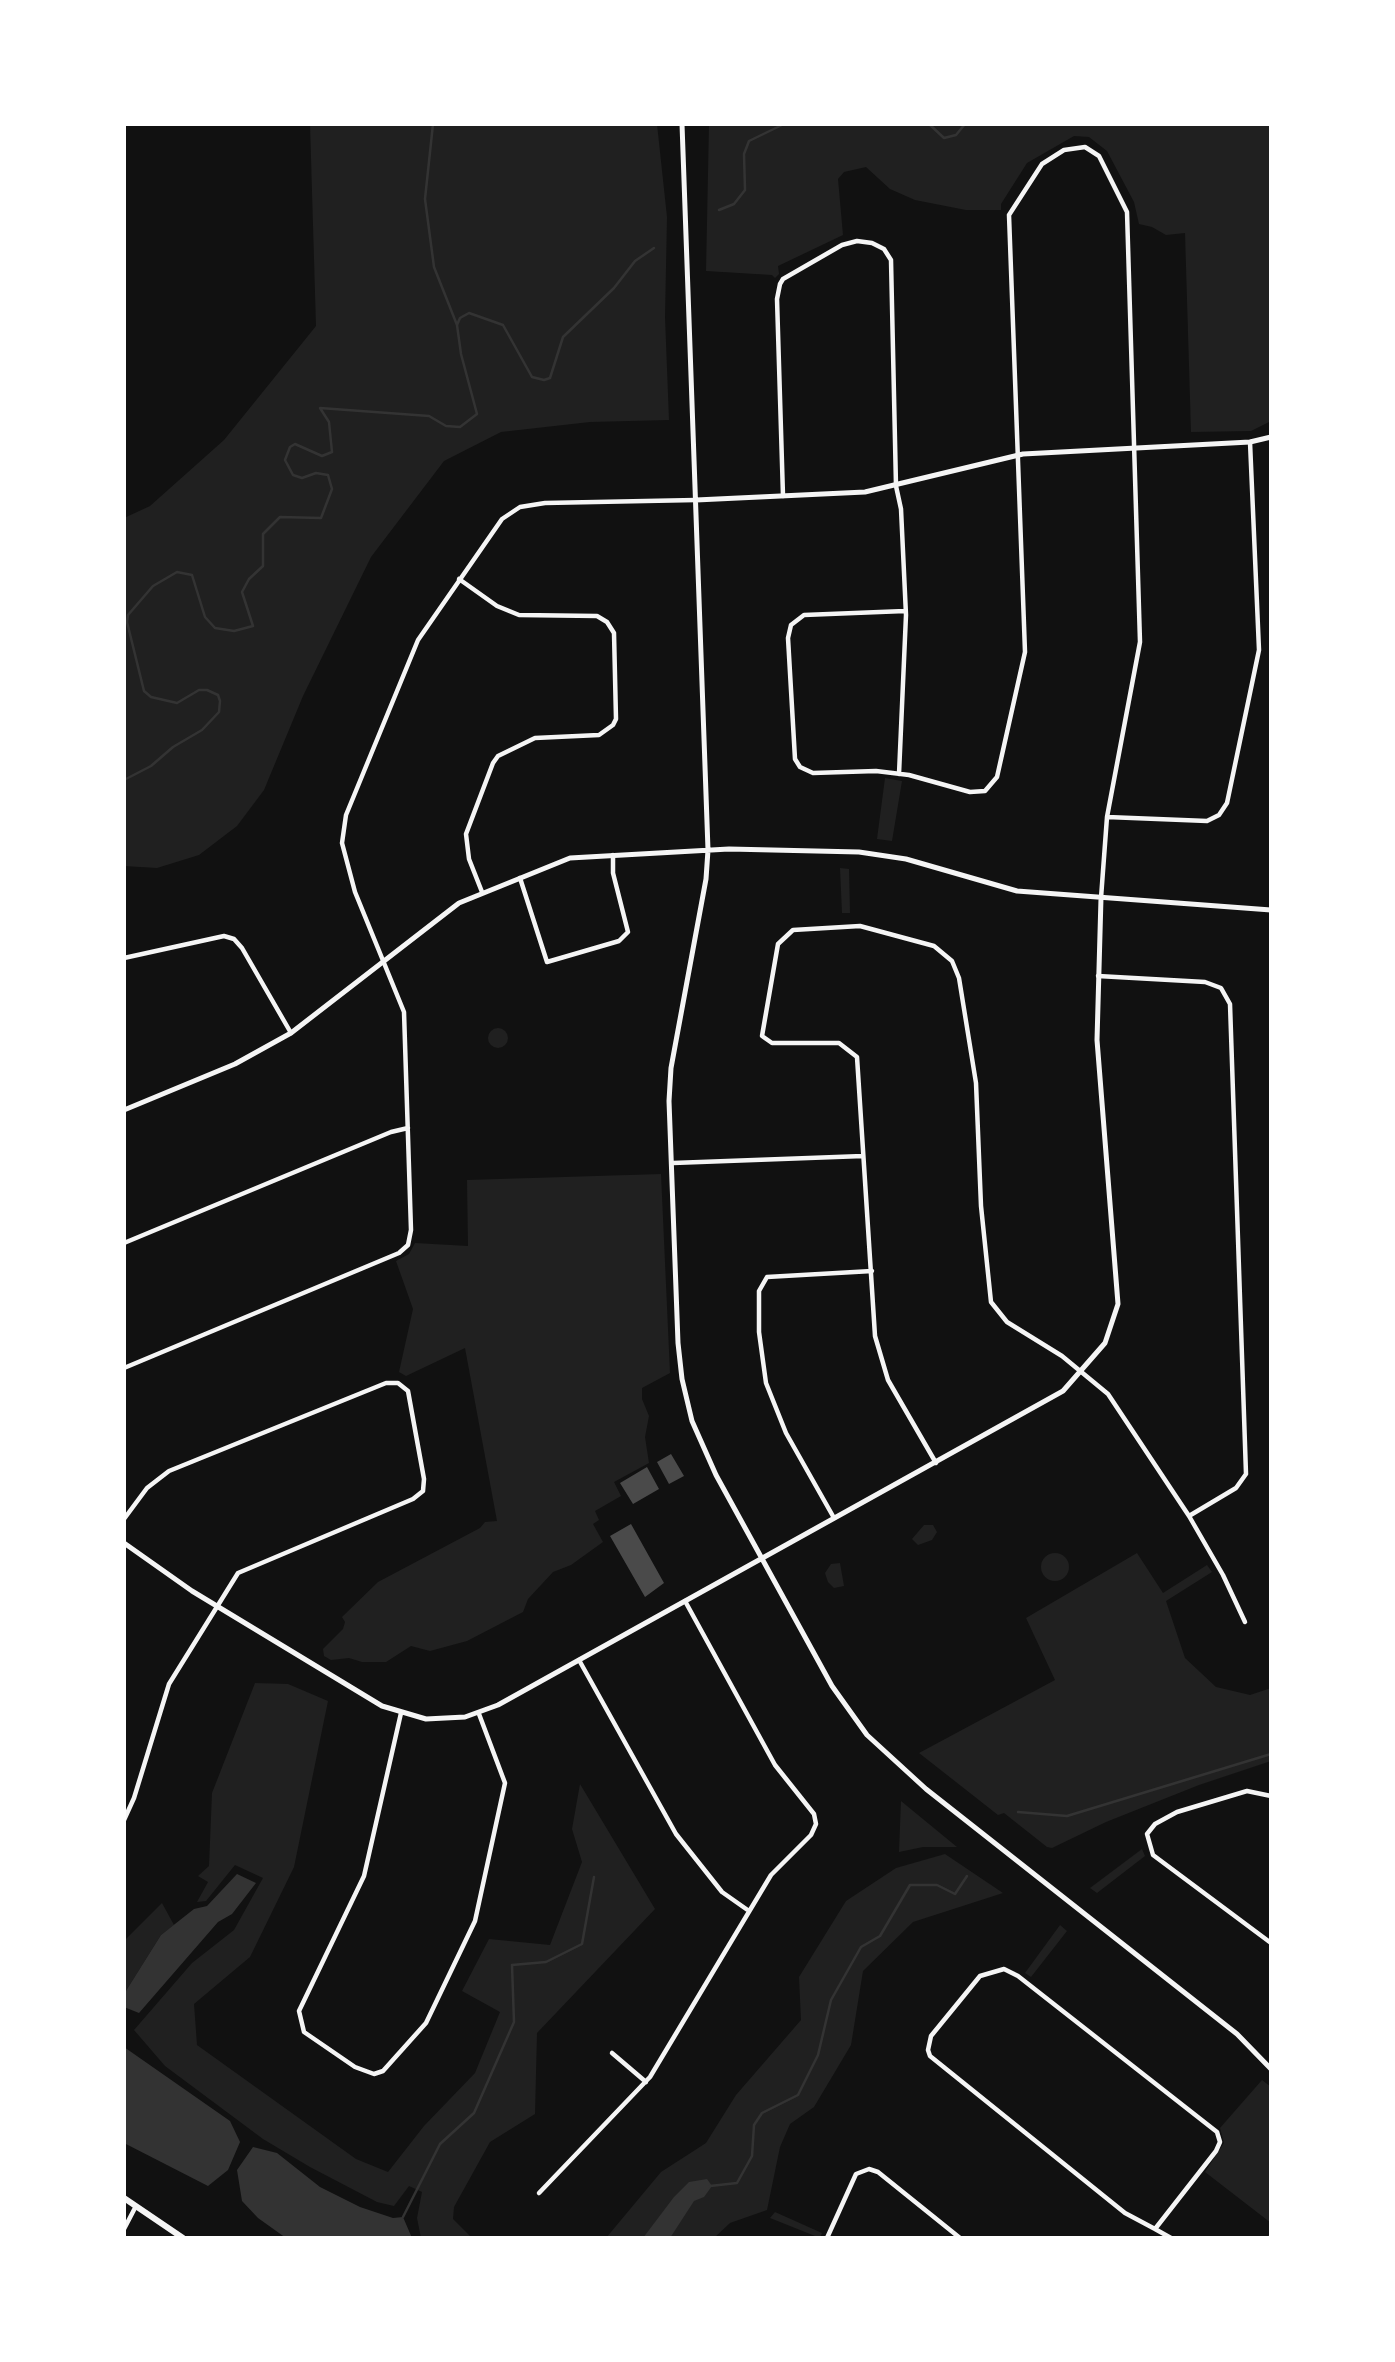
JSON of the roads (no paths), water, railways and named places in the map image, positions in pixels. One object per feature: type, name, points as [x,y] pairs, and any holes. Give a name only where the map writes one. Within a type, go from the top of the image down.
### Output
[{"type":"main road","points":[[124,2198],[183,2238]]},
{"type":"street","points":[[682,124],[708,850],[704,893],[671,1068],[669,1101],[678,1343],[685,1396],[702,1447],[762,1558],[841,1702],[876,1746],[926,1789],[1237,2035],[1271,2069]]},
{"type":"street","points":[[124,1543],[217,1606],[372,1700],[401,1713],[446,1720],[480,1714],[1047,1402],[1082,1372],[1105,1343],[1118,1304],[1097,1040],[1097,976],[1107,817],[1140,642],[1127,212],[1099,156],[1080,146],[1064,150],[1042,164],[1009,215],[1025,652],[997,777],[990,788],[976,792],[899,774],[813,773],[797,763],[793,754],[788,638],[791,625],[804,615],[905,611]]},
{"type":"street","points":[[783,496],[778,290],[783,279],[842,245],[857,241],[879,246],[891,260],[896,486],[901,509],[905,611],[899,774]]},
{"type":"street","points":[[125,1366],[404,1250],[411,1230],[404,1012],[355,892],[344,853],[342,831],[346,815],[418,640],[496,524],[520,507],[545,503],[696,500],[865,492],[1017,455],[1250,442],[1271,437]]},
{"type":"street","points":[[1107,817],[1207,821],[1219,815],[1227,803],[1259,650],[1250,442]]},
{"type":"street","points":[[459,579],[497,606],[519,615],[597,616],[607,622],[614,633],[616,719],[613,725],[599,735],[535,738],[498,756],[493,763],[466,834],[469,859],[482,892]]},
{"type":"street","points":[[124,1110],[235,1064],[291,1033],[442,914],[482,892],[570,859],[708,850],[881,854],[1017,891],[1271,910]]},
{"type":"street","points":[[520,878],[547,962],[619,941],[628,932],[613,873],[613,855]]},
{"type":"street","points":[[936,1464],[888,1380],[875,1336],[857,1057],[853,1051],[839,1043],[772,1043],[762,1036],[778,944],[793,930],[860,926],[934,946],[952,961],[958,978],[976,1083],[981,1206],[991,1302],[1007,1322],[1082,1372],[1113,1401],[1189,1516],[1223,1575],[1245,1622]]},
{"type":"street","points":[[124,958],[224,936],[233,939],[242,947],[291,1033]]},
{"type":"street","points":[[1097,976],[1205,982],[1222,988],[1230,1004],[1246,1474],[1236,1488],[1189,1516]]},
{"type":"street","points":[[124,1243],[391,1132],[408,1128]]},
{"type":"street","points":[[673,1163],[863,1156]]},
{"type":"street","points":[[834,1518],[786,1433],[769,1391],[759,1332],[759,1291],[764,1280],[776,1275],[872,1271]]},
{"type":"street","points":[[124,1519],[148,1488],[169,1471],[386,1382],[404,1387],[410,1397],[424,1479],[423,1491],[413,1499],[243,1569],[169,1684],[134,1798],[124,1820]]},
{"type":"street","points":[[539,2193],[646,2082],[771,1875],[811,1835],[816,1819],[775,1765],[685,1601]]},
{"type":"street","points":[[579,1660],[676,1834],[722,1892],[749,1911]]},
{"type":"street","points":[[401,1713],[364,1876],[299,2011],[304,2032],[355,2067],[374,2074],[383,2071],[426,2023],[475,1921],[505,1783],[480,1714]]},
{"type":"street","points":[[1271,1796],[1247,1791],[1177,1812],[1155,1824],[1147,1834],[1153,1855],[1271,1943]]},
{"type":"street","points":[[1154,2229],[1216,2151],[1220,2142],[1217,2133],[1018,1976],[1004,1969],[980,1976],[931,2036],[928,2050],[930,2056],[1125,2213],[1154,2229],[1171,2238]]},
{"type":"street","points":[[612,2053],[646,2082]]},
{"type":"street","points":[[827,2238],[853,2179],[860,2171],[869,2169],[878,2172],[960,2238]]},
{"type":"street","points":[[124,2229],[136,2206]]},
{"type":"waterway","points":[[433,124],[425,199],[434,267],[457,325]]},
{"type":"waterway","points":[[719,210],[734,204],[745,190],[744,154],[749,141],[784,124]]},
{"type":"waterway","points":[[929,124],[944,138],[956,135],[965,124]]},
{"type":"waterway","points":[[124,780],[151,766],[173,747],[202,730],[219,712],[220,701],[218,695],[207,690],[199,690],[177,703],[151,697],[144,691],[127,622],[128,615],[153,586],[177,572],[192,575],[205,617],[215,628],[234,631],[253,626],[242,592],[249,579],[263,566],[263,534],[280,517],[321,518],[332,489],[328,475],[316,473],[302,478],[293,475],[285,460],[290,447],[295,444],[322,456],[332,452],[329,422],[320,408],[429,416],[446,426],[460,427],[477,414],[461,354],[457,325],[460,318],[469,313],[503,325],[532,377],[544,380],[550,378],[563,337],[614,288],[635,261],[654,248]]},
{"type":"waterway","points":[[1018,1812],[1067,1816],[1271,1754]]},
{"type":"waterway","points":[[710,2186],[737,2183],[752,2156],[754,2125],[762,2113],[798,2095],[818,2055],[831,2000],[861,1947],[880,1936],[910,1885],[937,1885],[955,1894],[967,1876]]},
{"type":"waterway","points":[[403,2217],[440,2144],[474,2113],[514,2022],[512,1965],[546,1962],[582,1944],[594,1877]]}]
